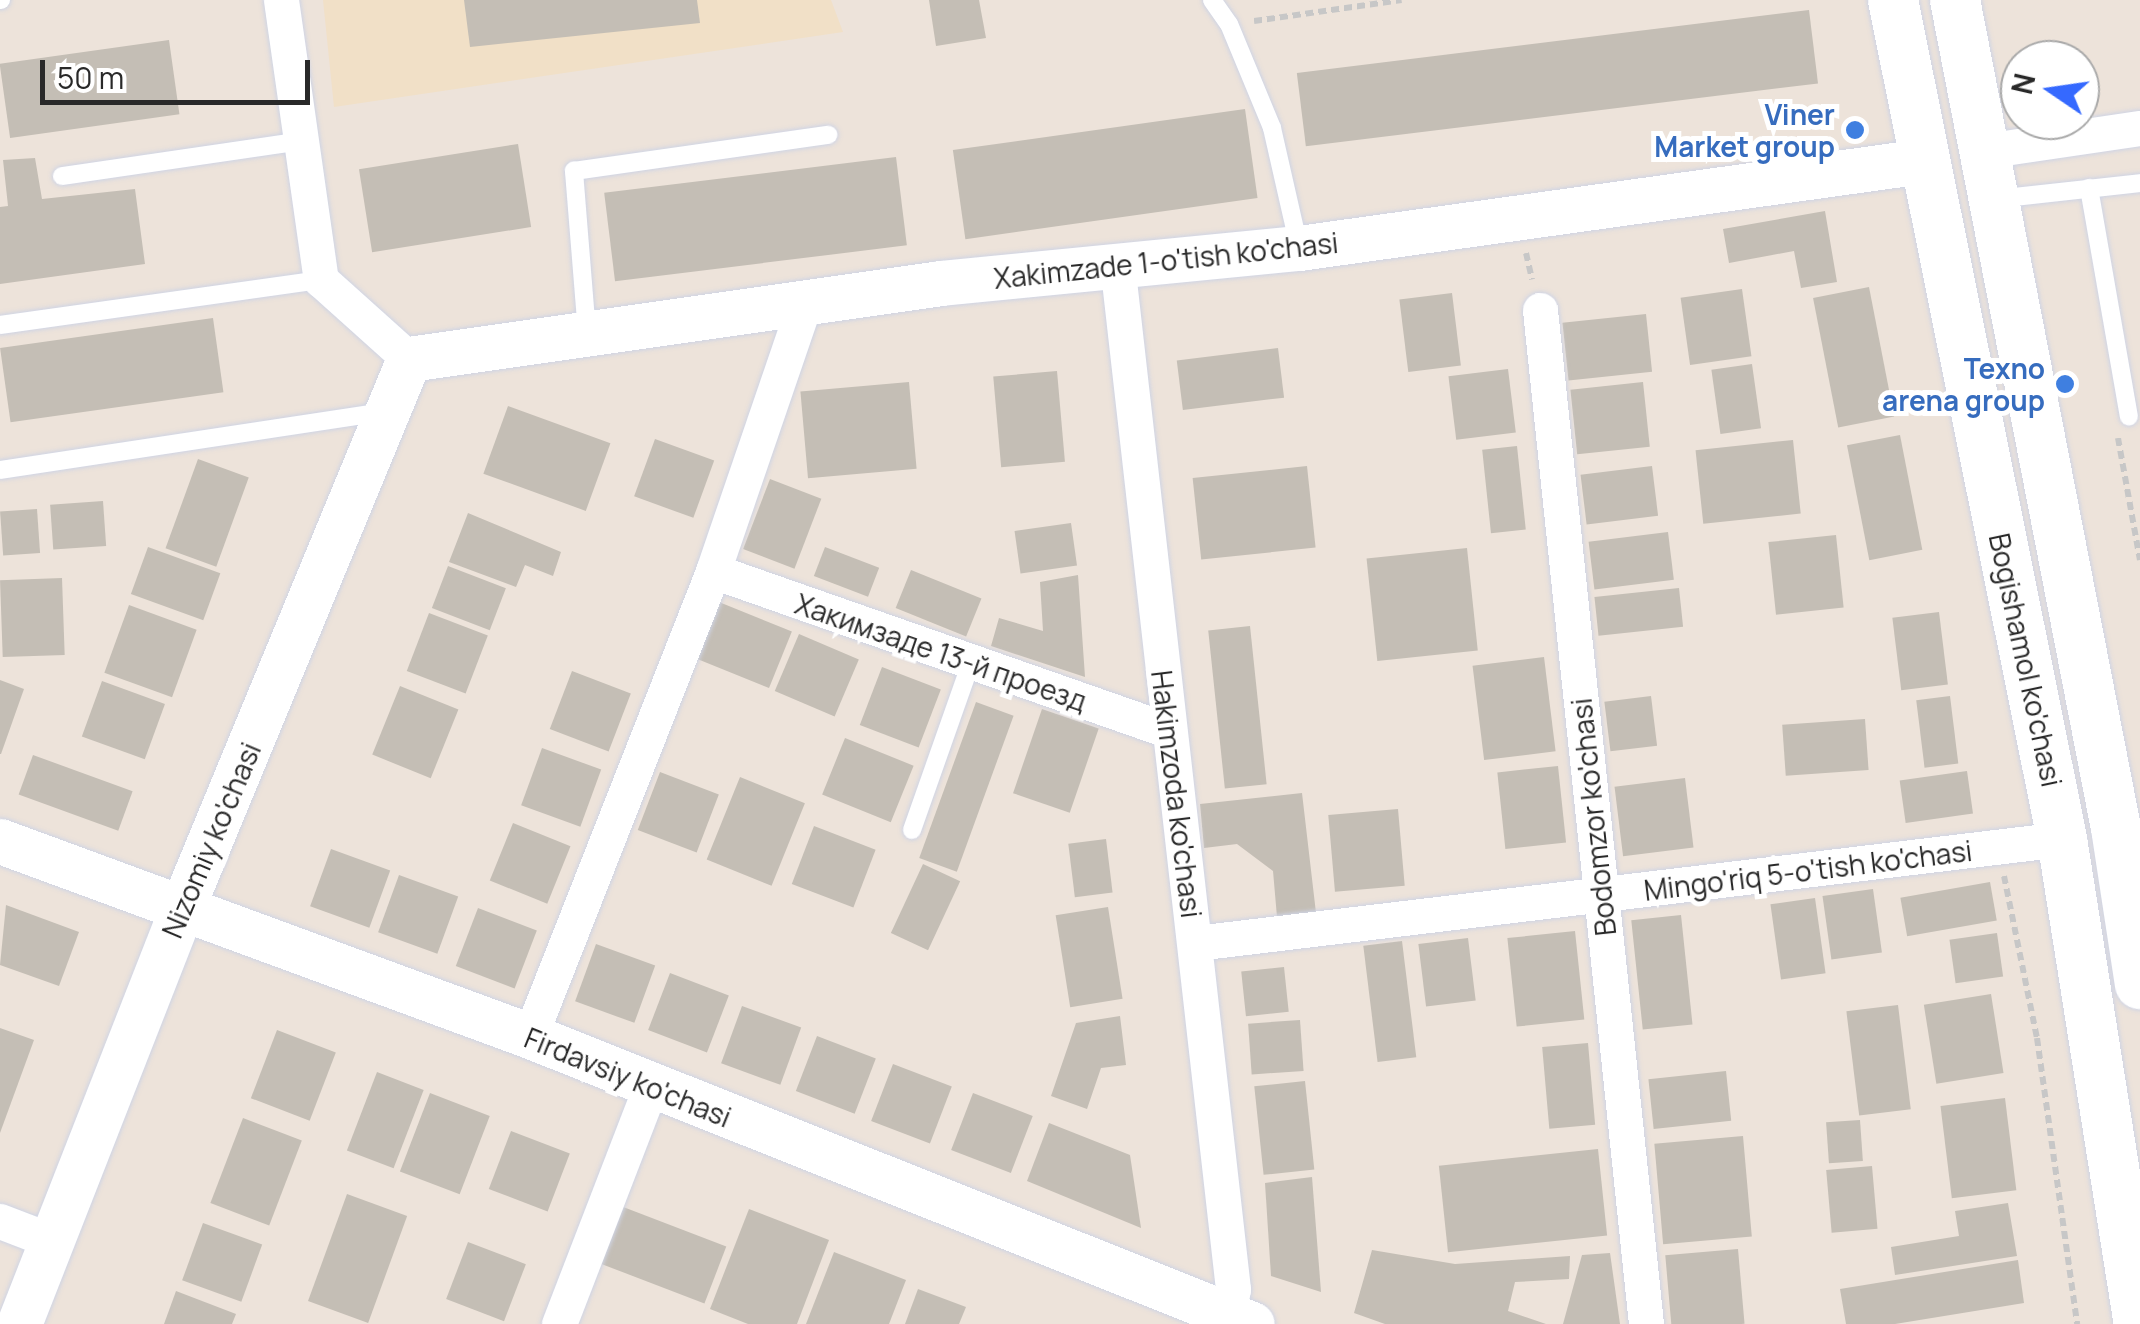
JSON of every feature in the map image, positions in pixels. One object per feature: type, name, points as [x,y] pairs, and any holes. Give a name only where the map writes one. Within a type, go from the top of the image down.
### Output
[{"type":"main road","name":"Bogishamol ko'chasi","points":[[1893,0],[2062,839],[2138,1324]]},
{"type":"main road","name":"Bogishamol ko'chasi","points":[[1955,0],[2140,984]]},
{"type":"main road","points":[[1924,161],[1989,175]]},
{"type":"street","points":[[281,0],[320,280],[409,359]]},
{"type":"street","points":[[1989,175],[2140,128]]},
{"type":"street","name":"Xakimzade 1-o'tish ko'chasi","points":[[409,359],[805,302],[1116,263],[1299,248],[1924,161]]},
{"type":"street","name":"Hakimzoda ko'chasi","points":[[1116,263],[1236,1321]]},
{"type":"street","points":[[530,1036],[714,570],[805,302]]},
{"type":"street","name":"Bodomzor ko'chasi","points":[[1540,310],[1646,1324]]},
{"type":"street","name":"Nizomiy ko'chasi","points":[[19,1324],[182,908],[392,410],[409,359]]},
{"type":"street","name":"Хакимзаде 13-й проезд","points":[[714,570],[970,665],[1169,731]]},
{"type":"street","name":"Mingo'riq 5-o'tish ko'chasi","points":[[1196,943],[2062,839]]},
{"type":"street","name":"Firdavsiy ko'chasi","points":[[0,841],[530,1036],[650,1088],[1236,1321]]},
{"type":"street","points":[[559,1324],[650,1088]]},
{"type":"street","points":[[0,1221],[52,1241]]},
{"type":"lane","points":[[1212,0],[1229,24],[1272,128],[1299,248]]},
{"type":"lane","points":[[587,333],[574,171],[828,135]]},
{"type":"lane","points":[[62,176],[302,141]]},
{"type":"lane","points":[[1989,175],[2089,188],[2140,183]]},
{"type":"lane","points":[[2089,188],[2130,417]]},
{"type":"lane","points":[[0,325],[320,280]]},
{"type":"lane","points":[[0,470],[392,410]]},
{"type":"lane","points":[[912,830],[970,665]]},
{"type":"path","points":[[1229,24],[1402,0]]},
{"type":"path","points":[[1517,216],[1540,310]]},
{"type":"path","points":[[1998,847],[2037,1038],[2077,1324]]},
{"type":"shaded area","points":[[323,0],[831,0],[843,32],[334,107]]},
{"type":"building","points":[[464,0],[697,0],[700,23],[470,47]]},
{"type":"building","points":[[929,0],[979,0],[986,38],[936,46]]},
{"type":"building","points":[[1809,10],[1818,83],[1306,146],[1297,73]]},
{"type":"building","points":[[169,40],[179,114],[10,138],[0,64]]},
{"type":"building","points":[[1245,109],[1258,198],[965,239],[953,150]]},
{"type":"building","points":[[518,144],[531,227],[372,252],[359,169]]},
{"type":"building","points":[[896,157],[907,245],[615,281],[604,193]]},
{"type":"building","points":[[35,158],[42,199],[135,189],[145,264],[0,284],[0,207],[8,206],[3,160]]},
{"type":"building","points":[[1825,211],[1837,282],[1801,288],[1794,251],[1729,263],[1723,229]]},
{"type":"building","points":[[1869,287],[1894,417],[1838,427],[1813,298]]},
{"type":"building","points":[[1742,289],[1751,356],[1690,365],[1681,298]]},
{"type":"building","points":[[1452,293],[1461,365],[1408,372],[1399,299]]},
{"type":"building","points":[[1646,314],[1652,372],[1569,380],[1562,323]]},
{"type":"building","points":[[213,318],[223,392],[11,422],[0,348]]},
{"type":"building","points":[[1278,348],[1284,398],[1183,410],[1177,360]]},
{"type":"building","points":[[1752,364],[1761,428],[1720,434],[1711,370]]},
{"type":"building","points":[[1508,369],[1516,433],[1456,440],[1448,376]]},
{"type":"building","points":[[1057,371],[1065,462],[1001,467],[993,377]]},
{"type":"building","points":[[909,382],[917,469],[808,478],[800,391]]},
{"type":"building","points":[[1643,382],[1650,447],[1577,454],[1570,390]]},
{"type":"building","points":[[508,406],[610,443],[586,511],[483,474]]},
{"type":"building","points":[[1900,435],[1922,550],[1869,560],[1847,445]]},
{"type":"building","points":[[655,439],[714,461],[693,518],[634,496]]},
{"type":"building","points":[[1793,440],[1801,514],[1703,524],[1696,450]]},
{"type":"building","points":[[1517,446],[1526,530],[1491,533],[1482,450]]},
{"type":"building","points":[[198,459],[249,477],[216,567],[166,548]]},
{"type":"building","points":[[1307,466],[1316,548],[1201,560],[1193,478]]},
{"type":"building","points":[[1652,466],[1658,516],[1587,524],[1581,475]]},
{"type":"building","points":[[770,479],[821,499],[794,569],[743,549]]},
{"type":"building","points":[[103,501],[106,546],[53,550],[50,505]]},
{"type":"building","points":[[37,509],[40,553],[3,555],[0,512]]},
{"type":"building","points":[[468,513],[561,552],[553,576],[525,565],[516,587],[449,562]]},
{"type":"building","points":[[1071,523],[1077,566],[1021,574],[1015,531]]},
{"type":"building","points":[[1668,532],[1674,580],[1594,589],[1589,542]]},
{"type":"building","points":[[1836,535],[1844,608],[1776,615],[1768,542]]},
{"type":"building","points":[[148,547],[220,573],[203,620],[131,594]]},
{"type":"building","points":[[825,547],[879,568],[868,597],[814,576]]},
{"type":"building","points":[[1467,548],[1478,650],[1377,661],[1367,559]]},
{"type":"building","points":[[448,566],[506,588],[490,630],[432,608]]},
{"type":"building","points":[[911,570],[981,598],[966,636],[896,608]]},
{"type":"building","points":[[1078,575],[1085,677],[991,646],[999,618],[1043,631],[1040,582]]},
{"type":"building","points":[[62,578],[65,655],[3,657],[0,580]]},
{"type":"building","points":[[1679,588],[1683,627],[1599,636],[1594,597]]},
{"type":"building","points":[[714,600],[792,631],[769,688],[691,657]]},
{"type":"building","points":[[129,605],[197,630],[172,697],[104,673]]},
{"type":"building","points":[[1939,612],[1948,684],[1901,690],[1892,618]]},
{"type":"building","points":[[429,613],[488,636],[466,693],[407,671]]},
{"type":"building","points":[[1250,626],[1267,784],[1225,789],[1208,630]]},
{"type":"building","points":[[799,634],[859,659],[835,716],[775,691]]},
{"type":"building","points":[[1544,657],[1556,751],[1484,760],[1473,666]]},
{"type":"building","points":[[882,667],[941,690],[919,747],[860,725]]},
{"type":"building","points":[[572,671],[631,694],[609,751],[550,729]]},
{"type":"building","points":[[0,680],[24,689],[1,754],[0,754]]},
{"type":"building","points":[[102,681],[165,704],[145,759],[82,736]]},
{"type":"building","points":[[400,686],[458,710],[431,778],[372,755]]},
{"type":"building","points":[[1651,696],[1657,746],[1610,751],[1604,702]]},
{"type":"building","points":[[1950,696],[1958,763],[1925,768],[1916,700]]},
{"type":"building","points":[[976,702],[1014,716],[957,872],[919,858]]},
{"type":"building","points":[[1042,709],[1099,729],[1070,813],[1013,793]]},
{"type":"building","points":[[1865,719],[1869,770],[1786,776],[1782,725]]},
{"type":"building","points":[[845,738],[914,766],[891,822],[822,795]]},
{"type":"building","points":[[542,748],[601,770],[580,827],[521,805]]},
{"type":"building","points":[[33,755],[133,791],[118,831],[19,794]]},
{"type":"building","points":[[1558,766],[1566,843],[1505,849],[1497,772]]},
{"type":"building","points":[[1967,771],[1973,814],[1906,823],[1900,780]]},
{"type":"building","points":[[660,772],[719,795],[697,852],[638,830]]},
{"type":"building","points":[[740,777],[805,803],[772,886],[707,860]]},
{"type":"building","points":[[1685,778],[1694,847],[1623,856],[1615,787]]},
{"type":"building","points":[[1302,793],[1316,913],[1277,917],[1273,871],[1237,844],[1204,848],[1200,804]]},
{"type":"building","points":[[1398,809],[1405,886],[1335,892],[1328,815]]},
{"type":"building","points":[[513,823],[570,846],[547,904],[490,880]]},
{"type":"building","points":[[814,826],[876,850],[853,908],[792,884]]},
{"type":"building","points":[[1106,839],[1113,893],[1075,897],[1068,844]]},
{"type":"building","points":[[331,849],[390,871],[369,928],[310,906]]},
{"type":"building","points":[[923,864],[960,881],[928,950],[891,933]]},
{"type":"building","points":[[399,875],[458,897],[437,954],[378,932]]},
{"type":"building","points":[[1990,882],[1997,920],[1907,936],[1900,898]]},
{"type":"building","points":[[1873,889],[1882,952],[1831,959],[1822,896]]},
{"type":"building","points":[[1815,898],[1826,973],[1781,980],[1770,904]]},
{"type":"building","points":[[6,905],[79,932],[59,986],[0,965]]},
{"type":"building","points":[[1108,907],[1123,999],[1070,1007],[1056,915]]},
{"type":"building","points":[[478,908],[537,931],[515,988],[456,966]]},
{"type":"building","points":[[1681,915],[1692,1024],[1643,1030],[1631,920]]},
{"type":"building","points":[[1575,931],[1584,1020],[1517,1027],[1507,938]]},
{"type":"building","points":[[1997,933],[2003,977],[1956,983],[1949,940]]},
{"type":"building","points":[[1468,938],[1476,1001],[1426,1007],[1418,944]]},
{"type":"building","points":[[1402,941],[1416,1057],[1378,1062],[1363,946]]},
{"type":"building","points":[[596,944],[655,966],[634,1023],[575,1001]]},
{"type":"building","points":[[1284,967],[1289,1012],[1246,1016],[1241,971]]},
{"type":"building","points":[[670,973],[729,996],[707,1053],[648,1030]]},
{"type":"building","points":[[1991,994],[2004,1073],[1936,1084],[1924,1005]]},
{"type":"building","points":[[1898,1005],[1911,1109],[1859,1116],[1846,1011]]},
{"type":"building","points":[[742,1006],[801,1028],[780,1085],[721,1063]]},
{"type":"building","points":[[1120,1016],[1126,1065],[1101,1068],[1087,1109],[1051,1096],[1076,1023]]},
{"type":"building","points":[[1300,1020],[1304,1071],[1252,1075],[1248,1024]]},
{"type":"building","points":[[0,1028],[34,1040],[0,1133]]},
{"type":"building","points":[[277,1030],[336,1053],[310,1121],[251,1098]]},
{"type":"building","points":[[817,1036],[876,1059],[855,1114],[796,1091]]},
{"type":"building","points":[[1588,1043],[1595,1125],[1549,1129],[1542,1047]]},
{"type":"building","points":[[893,1064],[952,1087],[930,1144],[871,1121]]},
{"type":"building","points":[[1726,1071],[1731,1121],[1654,1129],[1648,1079]]},
{"type":"building","points":[[377,1072],[424,1090],[394,1168],[347,1150]]},
{"type":"building","points":[[1305,1081],[1314,1170],[1264,1175],[1254,1086]]},
{"type":"building","points":[[430,1093],[490,1116],[460,1194],[400,1171]]},
{"type":"building","points":[[973,1093],[1033,1116],[1011,1173],[951,1150]]},
{"type":"building","points":[[2005,1098],[2016,1190],[1952,1198],[1940,1106]]},
{"type":"building","points":[[243,1118],[302,1141],[269,1226],[210,1203]]},
{"type":"building","points":[[1860,1120],[1863,1161],[1829,1163],[1826,1122]]},
{"type":"building","points":[[1049,1123],[1130,1155],[1141,1228],[1027,1181]]},
{"type":"building","points":[[511,1131],[570,1154],[548,1211],[489,1189]]},
{"type":"building","points":[[1743,1136],[1752,1237],[1663,1244],[1654,1144]]},
{"type":"building","points":[[1598,1149],[1607,1236],[1448,1252],[1439,1166]]},
{"type":"building","points":[[1872,1166],[1877,1229],[1832,1233],[1826,1170]]},
{"type":"building","points":[[1312,1177],[1321,1292],[1271,1276],[1265,1183]]},
{"type":"building","points":[[347,1194],[407,1216],[368,1323],[308,1301]]},
{"type":"building","points":[[2008,1203],[2017,1256],[1895,1275],[1891,1247],[1959,1236],[1955,1211]]},
{"type":"building","points":[[618,1205],[726,1247],[704,1304],[596,1262]]},
{"type":"building","points":[[749,1209],[829,1240],[797,1324],[748,1324],[710,1309]]},
{"type":"building","points":[[203,1223],[262,1245],[241,1302],[182,1280]]},
{"type":"building","points":[[468,1242],[526,1264],[504,1321],[446,1299]]},
{"type":"building","points":[[1738,1249],[1745,1324],[1671,1324],[1665,1255]]},
{"type":"building","points":[[1372,1250],[1455,1264],[1570,1256],[1569,1279],[1515,1282],[1508,1311],[1546,1324],[1385,1324],[1354,1313]]},
{"type":"building","points":[[834,1252],[906,1280],[889,1324],[806,1324]]},
{"type":"building","points":[[1610,1253],[1620,1324],[1563,1324],[1582,1255]]},
{"type":"building","points":[[2018,1260],[2024,1303],[1895,1324],[1846,1324],[1840,1289]]},
{"type":"building","points":[[918,1289],[966,1307],[959,1324],[905,1324]]},
{"type":"building","points":[[176,1291],[236,1314],[232,1324],[164,1324]]},
{"type":"place","name":"Viner Market group","points":[[1855,130]]},
{"type":"place","name":"Texno arena group","points":[[2065,384]]}]
